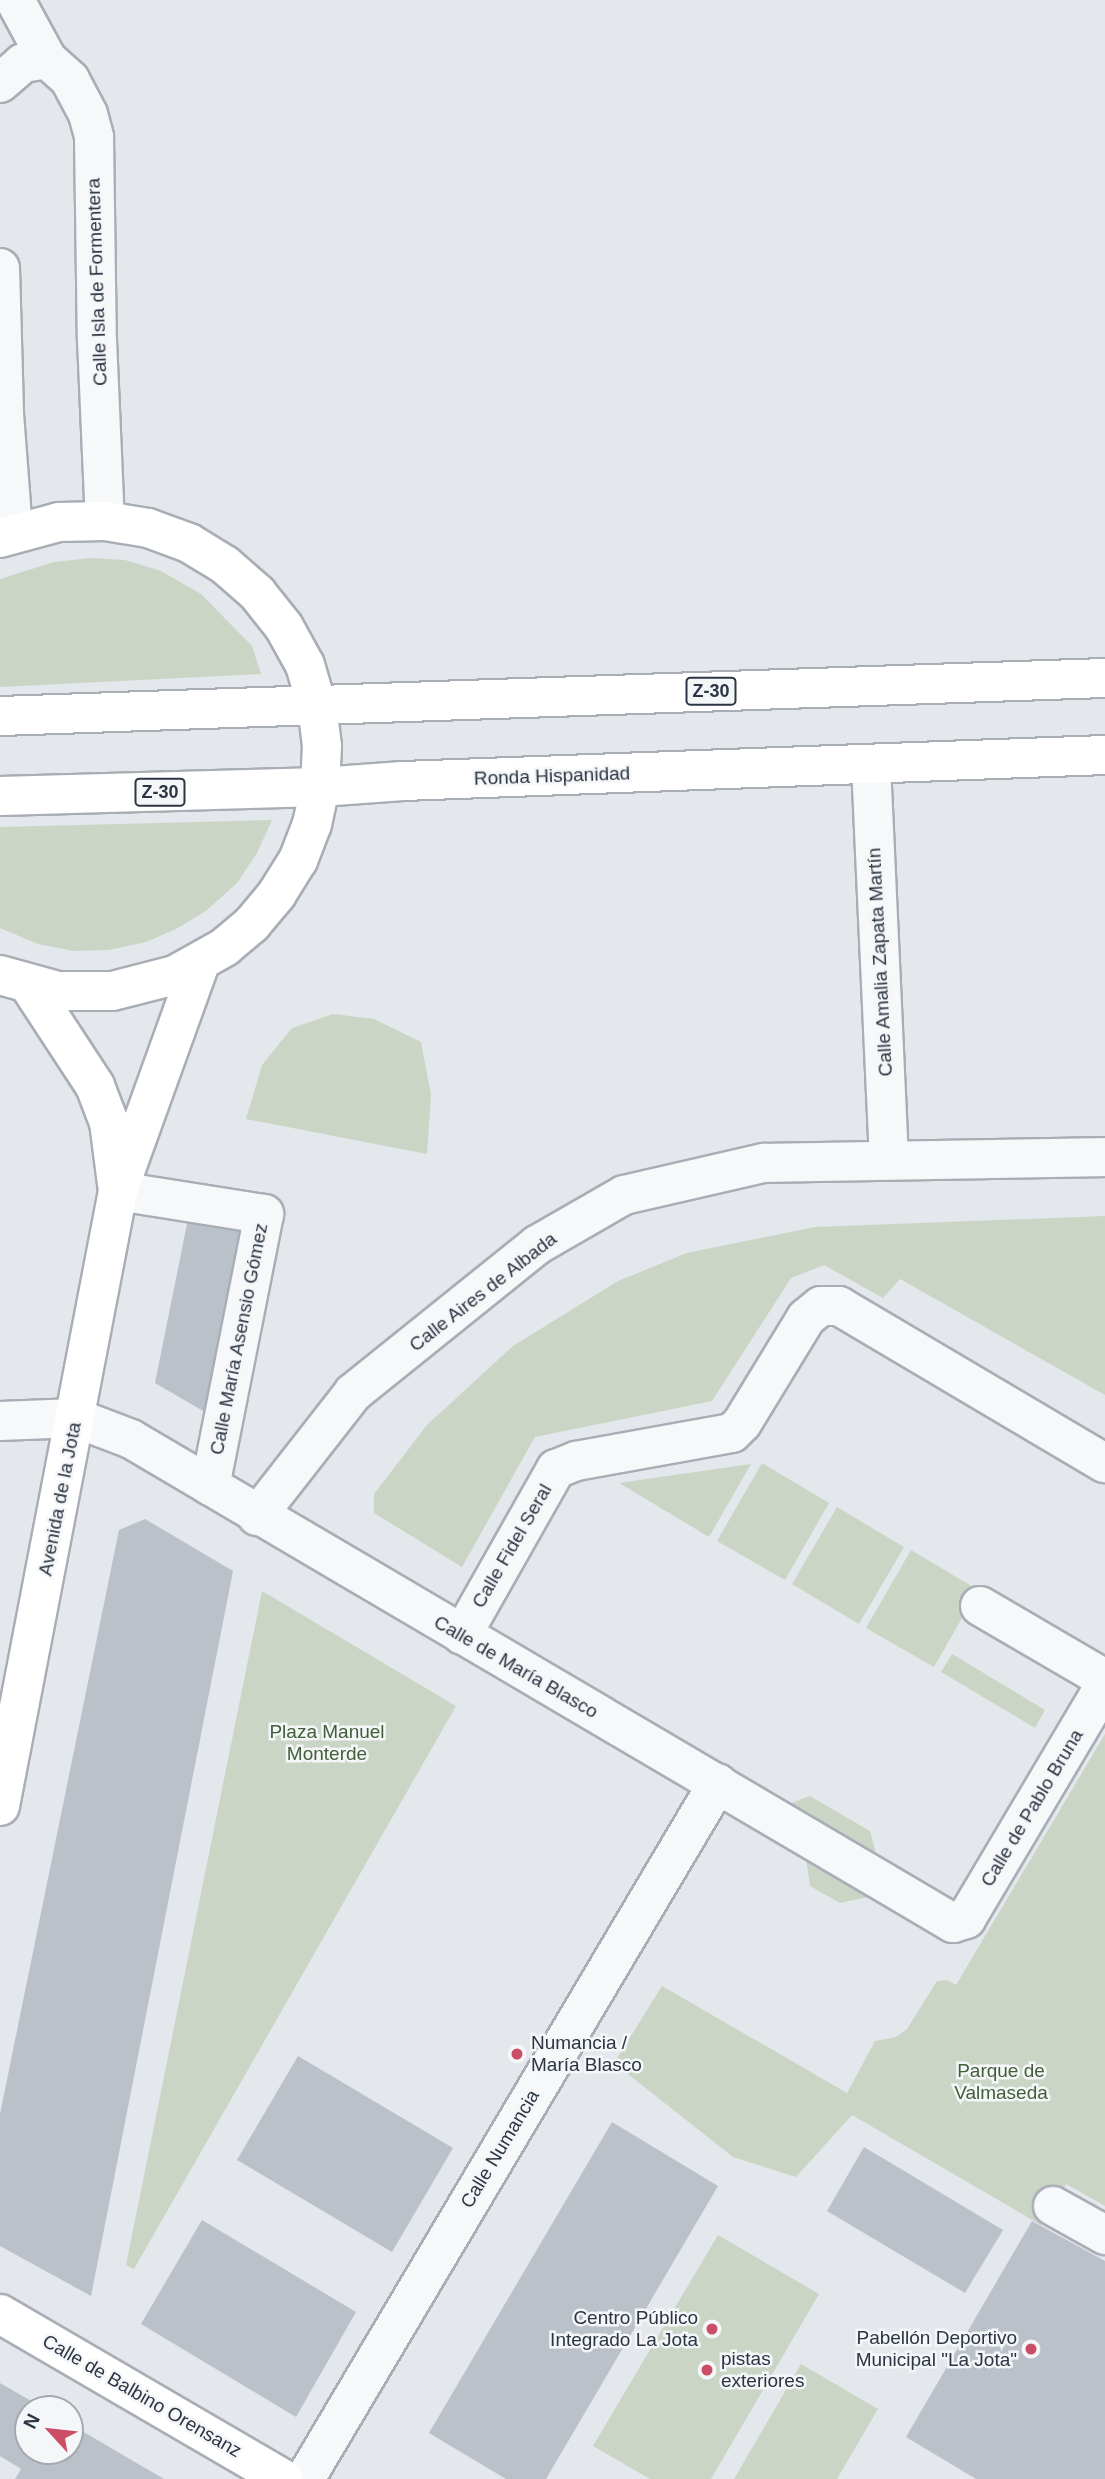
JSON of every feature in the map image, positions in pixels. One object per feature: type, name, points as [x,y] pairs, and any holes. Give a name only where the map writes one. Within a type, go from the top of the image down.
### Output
[{"type":"main road","points":[[7,535],[59,522],[105,520],[148,528],[189,543],[233,572],[257,593],[284,627],[305,665],[317,706],[323,746],[320,788],[312,824],[298,860],[277,894],[252,924],[200,963],[148,984],[113,991],[58,991],[10,983]]},
{"type":"main road","name":"Z-30","points":[[0,716],[1105,678]]},
{"type":"main road","name":"Ronda Hispanidad","points":[[0,796],[320,788],[403,781],[1105,755]]},
{"type":"main road","name":"Avenida de la Jota","points":[[0,1806],[118,1191],[200,963]]},
{"type":"main road","name":"Avenida de la Jota","points":[[10,983],[95,1086],[108,1122],[118,1191]]},
{"type":"main road","name":"Calle de Balbino Orensanz","points":[[0,2314],[284,2479]]},
{"type":"street","name":"Calle Isla de Formentera","points":[[15,0],[47,59],[70,80],[88,114],[94,137],[97,340],[105,520]]},
{"type":"street","points":[[0,83],[23,63],[47,59]]},
{"type":"street","points":[[0,268],[7,535]]},
{"type":"street","name":"Calle Amalia Zapata Martín","points":[[871,764],[890,1160]]},
{"type":"street","name":"Calle Aires de Albada","points":[[257,1516],[353,1393],[537,1245],[624,1195],[764,1163],[1105,1157]]},
{"type":"street","name":"Calle María Asensio Gómez","points":[[118,1191],[264,1214],[210,1486]]},
{"type":"street","name":"Calle Fidel Seral","points":[[462,1635],[556,1469],[564,1463],[732,1433],[742,1423],[806,1318],[821,1306],[831,1305],[870,1324],[1105,1463]]},
{"type":"street","points":[[0,1421],[76,1418]]},
{"type":"street","name":"Calle de María Blasco","points":[[76,1418],[131,1439],[257,1516],[718,1783],[953,1923]]},
{"type":"street","points":[[980,1606],[1105,1679]]},
{"type":"street","name":"Calle de Pablo Bruna","points":[[953,1923],[966,1919],[1105,1685]]},
{"type":"street","name":"Calle Numancia","points":[[305,2479],[718,1783]]},
{"type":"street","points":[[1053,2206],[1105,2235]]},
{"type":"green space","points":[[91,558],[125,560],[161,571],[201,594],[252,646],[261,674],[0,687],[0,579],[54,562]]},
{"type":"green space","points":[[272,820],[257,853],[237,883],[206,911],[176,929],[146,942],[109,950],[74,951],[38,944],[0,928],[0,827]]},
{"type":"green space","points":[[333,1014],[374,1019],[421,1042],[431,1095],[427,1154],[246,1119],[262,1065],[292,1028]]},
{"type":"green space","points":[[1105,1216],[1105,1395],[900,1279],[883,1298],[824,1265],[791,1278],[712,1401],[535,1437],[462,1567],[374,1513],[374,1494],[427,1425],[513,1346],[618,1281],[687,1253],[815,1227]]},
{"type":"green space","points":[[762,1463],[829,1503],[785,1580],[717,1541]]},
{"type":"green space","points":[[751,1464],[709,1537],[619,1483]]},
{"type":"green space","points":[[837,1507],[904,1547],[859,1624],[792,1584]]},
{"type":"green space","points":[[911,1550],[978,1590],[934,1667],[866,1628]]},
{"type":"green space","name":"Plaza Manuel Monterde","points":[[262,1591],[456,1706],[134,2269],[126,2265]]},
{"type":"green space","points":[[952,1654],[1045,1710],[1035,1728],[941,1672]]},
{"type":"green space","name":"Parque de Valmaseda","points":[[1105,1734],[1105,2206],[1066,2184],[1041,2225],[852,2115],[796,2177],[733,2157],[614,2063],[662,1986],[847,2093],[875,2041],[896,2037],[907,2029],[937,1981],[947,1980],[956,1985]]},
{"type":"green space","points":[[810,1796],[870,1831],[878,1861],[784,1806]]},
{"type":"green space","points":[[806,1858],[868,1897],[840,1903],[810,1886]]},
{"type":"green space","name":"pistas exteriores","points":[[718,2235],[819,2294],[711,2479],[650,2479],[593,2446]]},
{"type":"green space","points":[[801,2364],[878,2409],[837,2479],[734,2479]]},
{"type":"building","points":[[189,1214],[249,1226],[210,1415],[155,1383]]},
{"type":"building","points":[[145,1519],[233,1571],[91,2296],[0,2246],[0,2114],[119,1530]]},
{"type":"building","points":[[298,2056],[453,2148],[392,2252],[237,2160]]},
{"type":"building","points":[[612,2122],[718,2186],[546,2479],[506,2479],[429,2433]]},
{"type":"building","points":[[864,2147],[1003,2230],[965,2293],[827,2211]]},
{"type":"building","points":[[202,2220],[356,2312],[296,2417],[141,2324]]},
{"type":"building","name":"Pabellón Deportivo Municipal \"La Jota\"","points":[[1032,2221],[1105,2261],[1105,2479],[976,2479],[906,2437]]},
{"type":"building","points":[[0,2383],[21,2395],[14,2395],[14,2465],[0,2456]]},
{"type":"building","points":[[84,2432],[164,2479],[15,2479],[21,2469],[15,2465],[84,2465]]},
{"type":"place","name":"Numancia / María Blasco","points":[[517,2054]]},
{"type":"place","name":"Centro Público Integrado La Jota","points":[[712,2329]]},
{"type":"place","name":"Pabellón Deportivo Municipal \"La Jota\"","points":[[1031,2349]]},
{"type":"place","name":"pistas exteriores","points":[[707,2370]]}]
